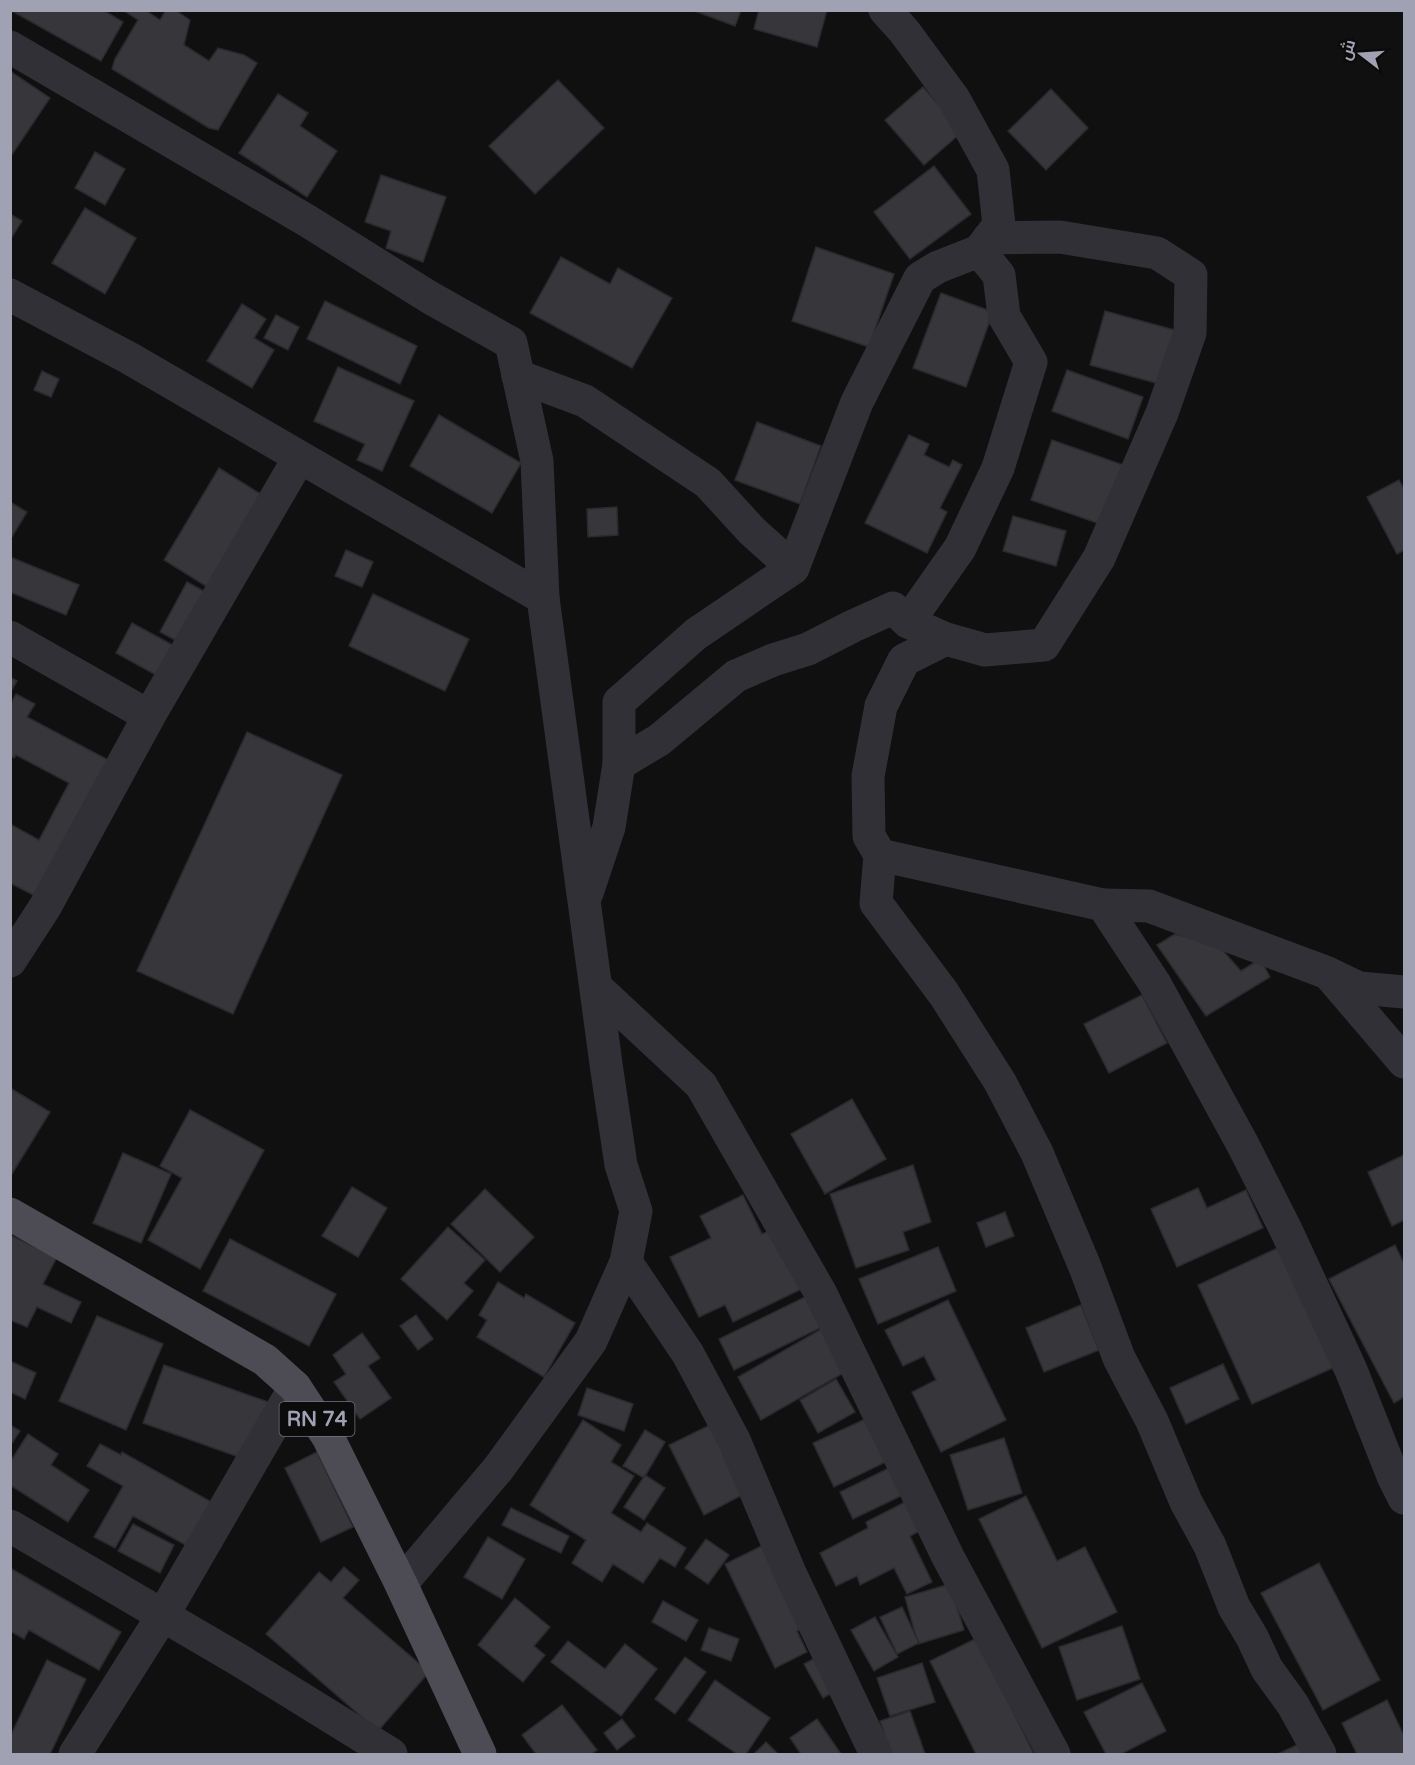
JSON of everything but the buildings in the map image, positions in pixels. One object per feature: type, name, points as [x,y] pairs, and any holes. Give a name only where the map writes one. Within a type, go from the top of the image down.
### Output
[{"type":"main road","name":"RN 74","points":[[10,1214],[265,1360],[295,1387],[328,1437],[401,1584],[480,1755]]},
{"type":"street","points":[[885,10],[904,31],[954,99],[993,170],[999,225],[984,245]]},
{"type":"street","points":[[10,47],[306,220],[429,297],[511,343],[537,461],[543,598],[621,1165],[636,1211],[626,1262],[591,1341],[498,1469],[401,1584]]},
{"type":"street","points":[[585,900],[609,827],[619,764],[619,702],[696,634],[793,568],[857,402],[920,278],[984,245],[1060,237],[1156,253],[1191,275],[1190,333],[1162,413],[1099,558],[1044,645],[986,650],[946,639],[908,622],[893,608],[808,649],[773,660],[736,676],[659,740],[619,764]]},
{"type":"street","points":[[908,622],[960,549],[998,468],[1031,362],[1004,316],[999,275],[984,245]]},
{"type":"street","points":[[10,295],[129,358],[543,598]]},
{"type":"street","points":[[518,376],[585,401],[708,483],[752,531],[793,568]]},
{"type":"street","points":[[10,962],[45,907],[149,716],[298,458]]},
{"type":"street","points":[[10,637],[149,716]]},
{"type":"street","points":[[946,639],[904,660],[880,706],[868,776],[869,836],[880,855],[876,903],[944,994],[1000,1082],[1037,1153],[1085,1267],[1119,1358],[1152,1421],[1186,1502],[1210,1546],[1234,1606],[1267,1669],[1293,1705],[1320,1755]]},
{"type":"street","points":[[880,855],[1102,905],[1149,906],[1328,973],[1359,988],[1404,992]]},
{"type":"street","points":[[1102,905],[1155,984],[1243,1145],[1352,1370],[1393,1476],[1404,1498]]},
{"type":"street","points":[[1328,973],[1404,1062]]},
{"type":"street","points":[[596,987],[701,1085],[820,1292],[948,1557],[1054,1755]]},
{"type":"street","points":[[626,1262],[688,1354],[734,1440],[790,1573],[876,1755]]},
{"type":"street","points":[[75,1755],[163,1615],[295,1387]]},
{"type":"street","points":[[10,1526],[163,1615],[391,1755]]}]
